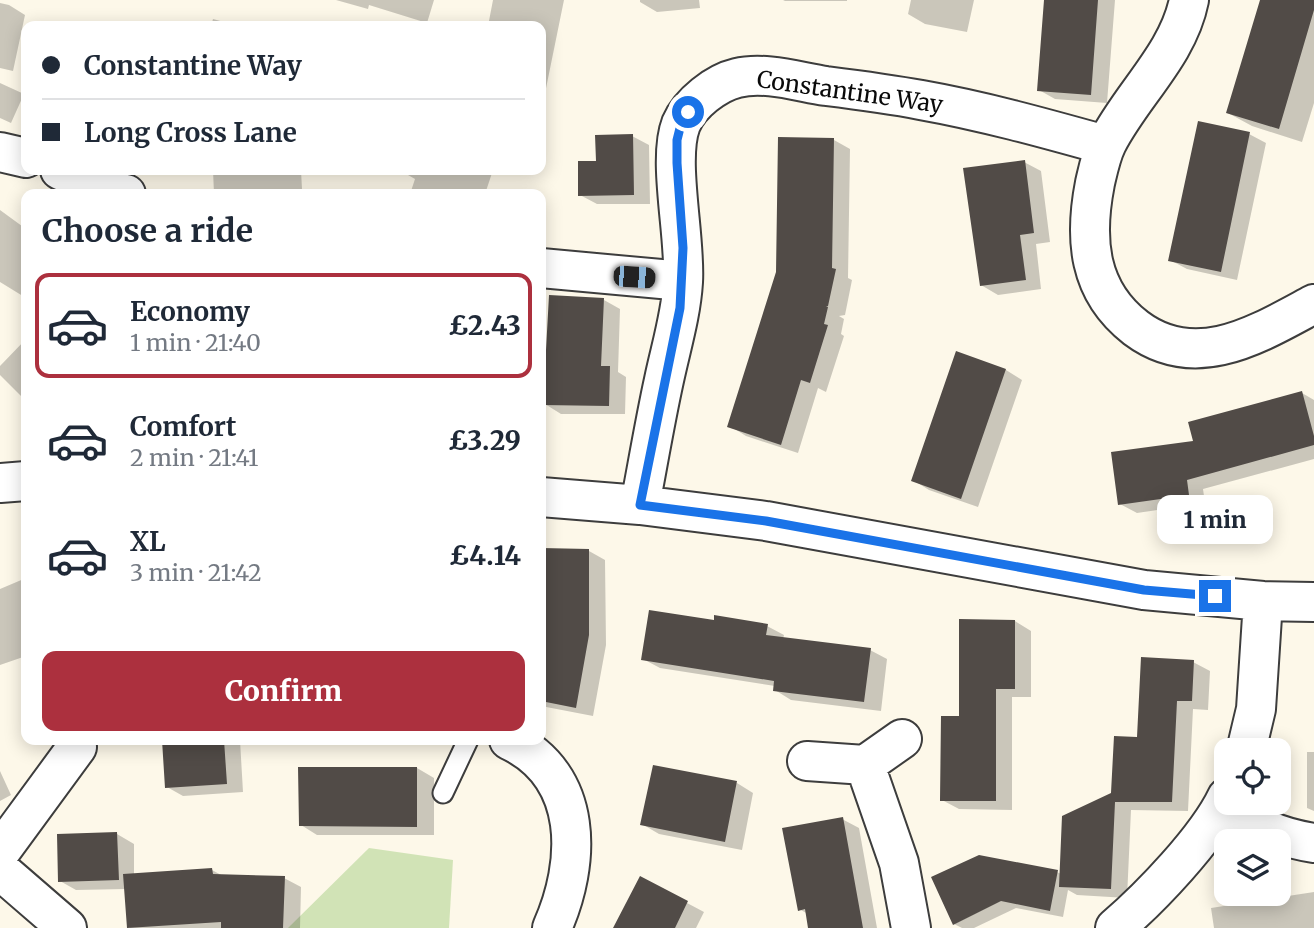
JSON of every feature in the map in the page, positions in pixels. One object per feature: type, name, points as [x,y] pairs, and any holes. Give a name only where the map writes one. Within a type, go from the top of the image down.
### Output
[{"type":"street","points":[[1189,0],[1180,30],[1168,51],[1105,145],[1091,203],[1090,249],[1103,291],[1129,322],[1146,335],[1183,348],[1201,350],[1254,335],[1314,304]]},
{"type":"street","name":"Constantine Way","points":[[640,505],[664,378],[676,337],[683,281],[677,140],[681,124],[697,101],[724,82],[738,78],[771,78],[922,100],[1020,121],[1105,145]]},
{"type":"street","points":[[0,152],[21,157]]},
{"type":"street","points":[[71,175],[100,189]]},
{"type":"street","points":[[546,268],[683,281]]},
{"type":"street","points":[[0,483],[21,481]]},
{"type":"street","points":[[546,497],[640,505],[793,525],[1144,590],[1263,601],[1314,602]]},
{"type":"street","points":[[1249,738],[1256,709],[1263,601]]},
{"type":"street","points":[[807,761],[865,765],[902,738]]},
{"type":"street","points":[[0,852],[75,745]]},
{"type":"street","points":[[517,745],[528,752],[554,779],[570,820],[572,852],[569,879],[563,903],[552,928]]},
{"type":"street","points":[[865,765],[893,840],[911,928]]},
{"type":"street","points":[[1115,928],[1164,879],[1201,836],[1215,815]]},
{"type":"street","points":[[1241,815],[1267,832],[1314,844]]},
{"type":"street","points":[[0,870],[67,928]]},
{"type":"lane","points":[[443,793],[466,745]]},
{"type":"green space","points":[[369,848],[453,860],[449,928],[288,928]]},
{"type":"building","points":[[1044,0],[1098,0],[1091,95],[1037,91]]},
{"type":"building","points":[[1260,0],[1314,0],[1314,10],[1279,129],[1226,113]]},
{"type":"building","points":[[1198,121],[1250,132],[1221,272],[1168,261]]},
{"type":"building","points":[[633,134],[634,195],[578,196],[578,161],[596,161],[595,135]]},
{"type":"building","points":[[778,137],[834,138],[832,268],[836,269],[826,307],[824,324],[828,325],[810,383],[801,380],[781,445],[727,427],[776,272]]},
{"type":"building","points":[[1025,160],[1034,233],[1020,235],[1026,280],[980,286],[963,168]]},
{"type":"building","points":[[549,295],[604,298],[601,366],[610,366],[609,406],[546,405]]},
{"type":"building","points":[[956,351],[1006,369],[961,499],[911,481]]},
{"type":"building","points":[[1302,391],[1314,445],[1187,480],[1189,495],[1118,505],[1111,452],[1193,441],[1188,422]]},
{"type":"building","points":[[546,548],[589,549],[589,635],[576,708],[546,702]]},
{"type":"building","points":[[649,610],[714,620],[714,615],[768,624],[766,635],[871,648],[864,702],[773,691],[774,681],[641,660]]},
{"type":"building","points":[[959,619],[1015,620],[1015,689],[996,689],[996,801],[940,801],[941,716],[959,716]]},
{"type":"building","points":[[1141,657],[1194,660],[1192,701],[1177,701],[1172,802],[1115,802],[1111,889],[1059,887],[1062,816],[1111,793],[1114,736],[1137,737]]},
{"type":"building","points":[[162,745],[224,745],[227,784],[165,788]]},
{"type":"building","points":[[653,765],[737,781],[725,842],[640,825]]},
{"type":"building","points":[[298,767],[417,767],[417,827],[299,826]]},
{"type":"building","points":[[843,817],[863,928],[808,928],[805,909],[798,911],[782,828]]},
{"type":"building","points":[[117,832],[119,880],[58,882],[57,834]]},
{"type":"building","points":[[979,855],[1058,870],[1050,911],[1001,901],[953,925],[931,877]]},
{"type":"building","points":[[212,868],[213,874],[285,876],[283,928],[221,928],[221,922],[127,928],[123,874]]},
{"type":"building","points":[[640,876],[688,901],[675,928],[613,928]]},
{"type":"route","points":[[688,112],[681,124],[677,140],[683,248],[680,308],[640,505],[766,521],[885,541],[1144,590],[1215,596]]}]
